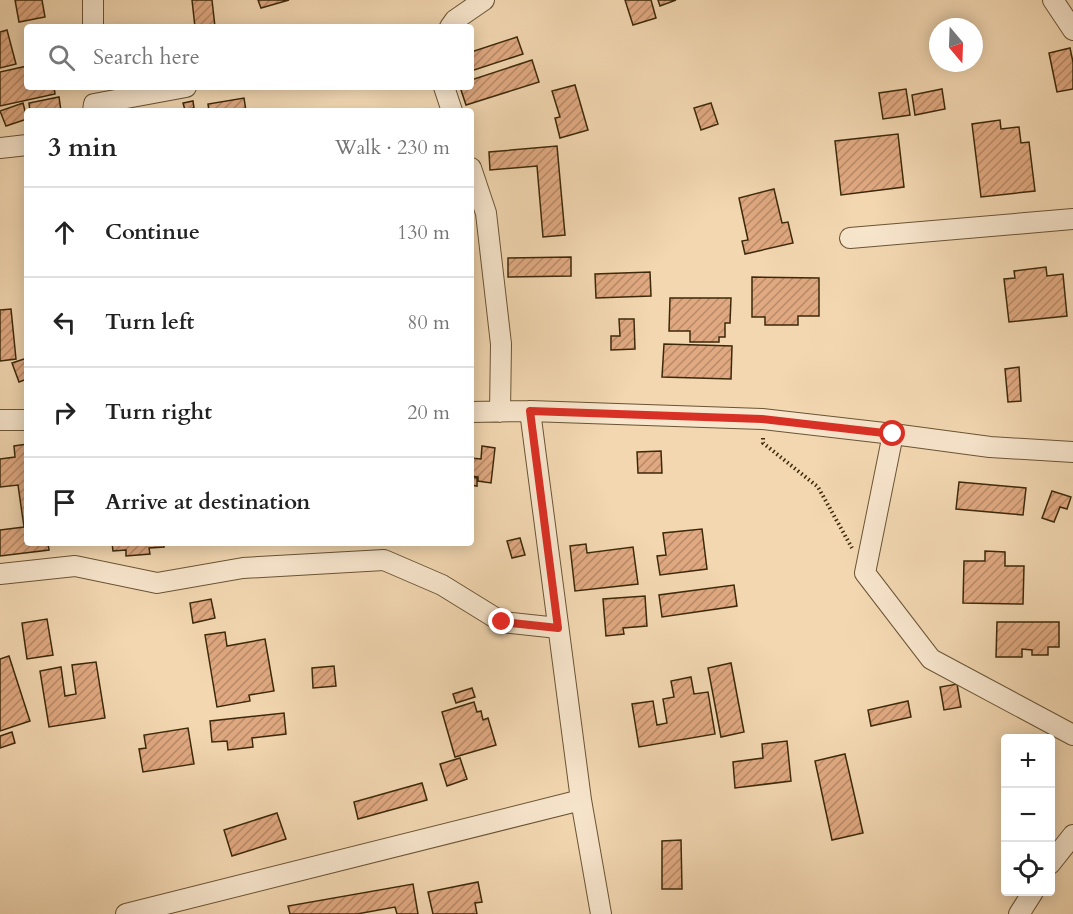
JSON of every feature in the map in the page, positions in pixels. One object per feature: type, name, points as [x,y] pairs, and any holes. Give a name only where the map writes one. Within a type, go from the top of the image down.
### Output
[{"type":"street","points":[[93,0],[93,24]]},
{"type":"street","points":[[452,24],[483,0]]},
{"type":"street","points":[[1053,0],[1073,30]]},
{"type":"street","points":[[94,101],[166,90]]},
{"type":"street","points":[[445,90],[451,108]]},
{"type":"street","points":[[0,148],[24,145]]},
{"type":"street","points":[[474,177],[486,213],[501,344],[500,412]]},
{"type":"street","points":[[850,238],[1073,219]]},
{"type":"street","points":[[530,411],[581,800],[601,914]]},
{"type":"street","points":[[474,412],[530,411],[762,419],[990,447],[1073,452]]},
{"type":"street","points":[[0,420],[24,420]]},
{"type":"street","points":[[893,434],[865,573],[931,658],[1073,735]]},
{"type":"street","points":[[0,574],[75,566],[157,583],[243,568],[384,560],[442,585],[502,622],[558,628]]},
{"type":"street","points":[[126,914],[581,800]]},
{"type":"street","points":[[1055,858],[1073,835]]},
{"type":"street","points":[[1018,914],[1030,896]]},
{"type":"path","points":[[762,419],[763,444],[818,487],[865,573]]},
{"type":"building","points":[[15,0],[42,0],[45,17],[19,22]]},
{"type":"building","points":[[192,0],[212,0],[215,24],[195,24]]},
{"type":"building","points":[[258,0],[289,0],[261,8]]},
{"type":"building","points":[[625,0],[651,0],[656,18],[633,25]]},
{"type":"building","points":[[658,0],[676,0],[660,6]]},
{"type":"building","points":[[7,30],[16,64],[0,68],[0,32]]},
{"type":"building","points":[[517,37],[523,54],[474,70],[474,51]]},
{"type":"building","points":[[1070,48],[1073,62],[1073,89],[1057,92],[1049,53]]},
{"type":"building","points":[[532,60],[539,82],[466,105],[461,90],[474,90],[474,79]]},
{"type":"building","points":[[24,67],[24,90],[54,90],[55,94],[0,106],[0,72]]},
{"type":"building","points":[[575,85],[588,130],[560,138],[555,118],[560,117],[552,91]]},
{"type":"building","points":[[906,89],[910,115],[883,119],[879,93]]},
{"type":"building","points":[[942,89],[945,109],[915,115],[912,95]]},
{"type":"building","points":[[59,97],[61,108],[30,108],[29,103]]},
{"type":"building","points":[[244,98],[246,108],[209,108],[208,104]]},
{"type":"building","points":[[193,101],[194,108],[184,108],[183,103]]},
{"type":"building","points":[[23,103],[24,120],[6,126],[0,111]]},
{"type":"building","points":[[711,103],[718,124],[701,130],[694,108]]},
{"type":"building","points":[[1000,120],[1001,129],[1019,127],[1021,143],[1029,142],[1035,191],[981,197],[972,124]]},
{"type":"building","points":[[898,134],[904,187],[841,195],[835,141]]},
{"type":"building","points":[[557,146],[565,235],[543,237],[537,166],[490,170],[489,152]]},
{"type":"building","points":[[774,189],[782,223],[788,222],[793,243],[745,254],[742,241],[748,240],[739,198]]},
{"type":"building","points":[[571,257],[571,276],[508,277],[508,258]]},
{"type":"building","points":[[1046,267],[1047,276],[1063,274],[1067,316],[1009,322],[1004,279],[1015,278],[1014,271]]},
{"type":"building","points":[[650,272],[651,296],[596,298],[595,274]]},
{"type":"building","points":[[752,277],[819,278],[819,316],[798,316],[798,325],[765,325],[765,317],[752,317]]},
{"type":"building","points":[[670,298],[731,298],[730,323],[725,323],[725,337],[719,337],[719,342],[690,342],[690,331],[669,331]]},
{"type":"building","points":[[11,309],[16,359],[0,361],[0,310]]},
{"type":"building","points":[[619,319],[634,319],[635,349],[611,350],[611,336],[620,336]]},
{"type":"building","points":[[664,344],[732,346],[731,379],[662,377]]},
{"type":"building","points":[[24,359],[24,380],[19,382],[12,363]]},
{"type":"building","points":[[1019,367],[1021,401],[1008,402],[1005,369]]},
{"type":"building","points":[[24,444],[24,527],[18,485],[0,487],[0,459],[15,457],[14,446]]},
{"type":"building","points":[[482,446],[495,448],[491,483],[478,481],[478,477],[474,476],[474,458],[481,459]]},
{"type":"building","points":[[661,451],[662,473],[638,473],[637,452]]},
{"type":"building","points":[[474,478],[477,478],[477,486],[474,486]]},
{"type":"building","points":[[959,482],[1026,488],[1023,515],[956,509]]},
{"type":"building","points":[[1052,491],[1071,497],[1067,509],[1060,507],[1054,522],[1042,518]]},
{"type":"building","points":[[24,527],[24,546],[48,546],[49,550],[0,556],[0,530]]},
{"type":"building","points":[[702,529],[707,569],[660,575],[657,556],[666,555],[663,533]]},
{"type":"building","points":[[520,538],[525,555],[512,558],[507,541]]},
{"type":"building","points":[[586,544],[587,553],[633,547],[638,584],[575,591],[570,546]]},
{"type":"building","points":[[112,546],[164,546],[149,548],[150,554],[126,556],[126,550],[113,551]]},
{"type":"building","points":[[985,551],[1005,552],[1005,566],[1024,566],[1023,604],[963,603],[964,561],[985,561]]},
{"type":"building","points":[[734,585],[737,606],[662,617],[659,595]]},
{"type":"building","points":[[645,596],[647,626],[623,628],[624,634],[606,636],[603,599]]},
{"type":"building","points":[[211,599],[215,618],[193,623],[190,603]]},
{"type":"building","points":[[47,619],[53,655],[27,659],[22,623]]},
{"type":"building","points":[[997,622],[1059,622],[1059,647],[1048,647],[1048,655],[1032,655],[1032,650],[1022,649],[1022,657],[996,657]]},
{"type":"building","points":[[225,632],[227,646],[265,639],[274,691],[249,695],[250,701],[217,707],[205,635]]},
{"type":"building","points":[[9,656],[30,721],[0,731],[0,659]]},
{"type":"building","points":[[96,662],[105,718],[49,727],[40,671],[61,667],[65,696],[76,694],[72,665]]},
{"type":"building","points":[[731,663],[744,732],[721,737],[708,668]]},
{"type":"building","points":[[334,666],[336,686],[313,688],[312,668]]},
{"type":"building","points":[[691,677],[694,694],[708,692],[715,734],[639,747],[632,704],[653,701],[657,725],[667,723],[663,699],[674,697],[671,681]]},
{"type":"building","points":[[957,684],[961,707],[944,710],[940,687]]},
{"type":"building","points":[[472,688],[475,697],[456,703],[453,694]]},
{"type":"building","points":[[908,701],[911,717],[871,726],[868,710]]},
{"type":"building","points":[[474,702],[477,712],[481,711],[483,720],[488,718],[496,745],[455,757],[442,712]]},
{"type":"building","points":[[284,713],[286,734],[252,738],[253,747],[228,750],[227,741],[212,742],[210,721]]},
{"type":"building","points":[[188,728],[194,764],[143,772],[139,749],[146,748],[144,735]]},
{"type":"building","points":[[12,732],[15,743],[0,748],[0,736]]},
{"type":"building","points":[[787,741],[791,781],[735,788],[733,762],[763,758],[762,744]]},
{"type":"building","points":[[845,754],[863,833],[832,840],[815,761]]},
{"type":"building","points":[[460,758],[467,779],[447,786],[440,764]]},
{"type":"building","points":[[422,783],[427,800],[358,819],[354,802]]},
{"type":"building","points":[[277,813],[286,839],[232,856],[224,830]]},
{"type":"building","points":[[681,840],[682,889],[662,889],[662,841]]},
{"type":"building","points":[[478,882],[482,902],[475,903],[477,914],[433,914],[428,892]]},
{"type":"building","points":[[413,884],[418,914],[397,914],[395,907],[357,914],[290,914],[288,906]]},
{"type":"route","points":[[502,622],[558,628],[530,411],[762,419],[893,434]]}]
